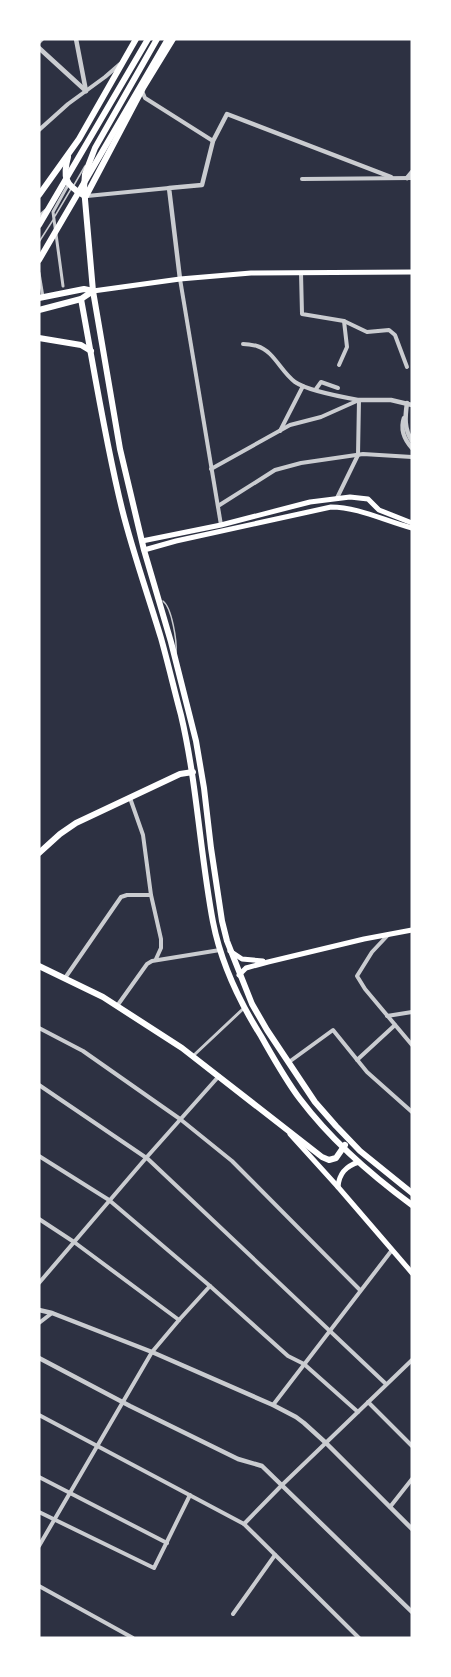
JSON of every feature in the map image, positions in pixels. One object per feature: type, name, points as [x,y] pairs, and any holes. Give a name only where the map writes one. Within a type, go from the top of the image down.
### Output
[{"type":"main road","points":[[39,195],[88,124],[136,39]]},
{"type":"main road","points":[[39,225],[148,39]]},
{"type":"main road","points":[[155,39],[95,148],[85,174],[84,188],[93,291],[120,449],[144,550],[190,716],[204,788],[222,921],[230,951],[252,1004],[315,1102],[345,1136],[412,1193]]},
{"type":"main road","points":[[39,260],[168,39]]},
{"type":"main road","points":[[86,196],[143,88],[173,39]]},
{"type":"main road","points":[[69,154],[64,171],[65,177],[74,190],[86,196]]},
{"type":"main road","points":[[41,298],[84,289],[93,291],[180,279],[251,273],[412,272]]},
{"type":"main road","points":[[39,310],[81,299],[93,291]]},
{"type":"main road","points":[[81,299],[113,471],[131,543],[182,718],[193,772],[213,922],[220,950],[244,1008],[301,1100],[344,1148],[380,1181],[412,1205]]},
{"type":"main road","points":[[39,338],[81,345],[91,351]]},
{"type":"main road","points":[[131,543],[221,525],[310,502],[337,498],[358,497],[368,500],[379,510],[412,523]]},
{"type":"main road","points":[[358,497],[363,503],[360,512]]},
{"type":"main road","points":[[134,553],[331,507],[341,507],[412,528]]},
{"type":"main road","points":[[377,517],[374,513],[379,510]]},
{"type":"main road","points":[[39,853],[76,823],[180,774],[193,772],[198,775],[204,788]]},
{"type":"main road","points":[[239,975],[246,968],[268,962],[412,930]]},
{"type":"main road","points":[[230,951],[242,959],[268,962]]},
{"type":"main road","points":[[39,966],[117,1006],[194,1056],[325,1158],[329,1160],[336,1158],[344,1148],[345,1136]]},
{"type":"main road","points":[[285,1128],[412,1273]]},
{"type":"main road","points":[[338,1187],[339,1178],[346,1168],[359,1162],[366,1162],[386,1173]]},
{"type":"street","points":[[76,39],[86,91]]},
{"type":"street","points":[[39,48],[86,91]]},
{"type":"street","points":[[39,130],[125,59]]},
{"type":"street","points":[[143,88],[142,93],[145,98],[213,141]]},
{"type":"street","points":[[86,196],[202,184],[213,141],[227,114],[391,177]]},
{"type":"street","points":[[302,179],[409,178],[412,172]]},
{"type":"street","points":[[63,286],[53,212],[69,184]]},
{"type":"street","points":[[169,188],[180,279],[221,525]]},
{"type":"street","points":[[39,216],[46,209],[53,212]]},
{"type":"street","points":[[302,272],[302,314],[344,321],[367,332],[389,330],[395,335],[407,367]]},
{"type":"street","points":[[39,273],[41,298]]},
{"type":"street","points":[[339,365],[347,347],[344,321]]},
{"type":"street","points":[[243,344],[258,346],[268,352],[293,380],[303,386],[359,400],[391,400],[410,403],[402,425],[405,440],[412,448]]},
{"type":"street","points":[[316,389],[321,382],[338,388]]},
{"type":"street","points":[[280,431],[303,386]]},
{"type":"street","points":[[211,469],[290,426],[321,417],[359,400]]},
{"type":"street","points":[[337,498],[358,455],[359,400]]},
{"type":"street","points":[[405,415],[407,433],[412,441]]},
{"type":"street","points":[[218,506],[275,470],[301,463],[358,455],[412,457]]},
{"type":"street","points":[[209,459],[222,461]]},
{"type":"street","points":[[130,798],[143,835],[151,895],[161,939],[161,948],[156,959]]},
{"type":"street","points":[[65,978],[122,897],[151,895]]},
{"type":"street","points":[[388,935],[372,952],[357,976],[365,990],[412,1046]]},
{"type":"street","points":[[117,1006],[147,964],[156,959],[220,950]]},
{"type":"street","points":[[194,1056],[244,1008]]},
{"type":"street","points":[[387,1016],[412,1012]]},
{"type":"street","points":[[357,1060],[395,1025]]},
{"type":"street","points":[[39,1028],[83,1051],[180,1119],[232,1161],[360,1290]]},
{"type":"street","points":[[288,1062],[333,1030],[367,1072],[412,1112]]},
{"type":"street","points":[[39,1283],[219,1076]]},
{"type":"street","points":[[39,1085],[146,1158],[386,1384]]},
{"type":"street","points":[[39,1156],[109,1200],[288,1356],[304,1364],[358,1412]]},
{"type":"street","points":[[39,1219],[74,1242],[179,1320]]},
{"type":"street","points":[[273,1405],[392,1250]]},
{"type":"street","points":[[39,1546],[152,1352],[210,1286]]},
{"type":"street","points":[[39,1310],[152,1352],[273,1405],[304,1423],[412,1529]]},
{"type":"street","points":[[39,1323],[52,1313]]},
{"type":"street","points":[[39,1358],[238,1459],[262,1466],[412,1612]]},
{"type":"street","points":[[244,1524],[386,1384],[412,1362]]},
{"type":"street","points":[[368,1402],[412,1446]]},
{"type":"street","points":[[39,1415],[244,1524],[359,1638]]},
{"type":"street","points":[[39,1477],[167,1543]]},
{"type":"street","points":[[390,1507],[412,1479]]},
{"type":"street","points":[[39,1512],[154,1568],[190,1495]]},
{"type":"street","points":[[233,1614],[275,1555]]},
{"type":"street","points":[[39,1586],[133,1638]]},
{"type":"lane","points":[[39,242],[85,166],[155,39]]}]
